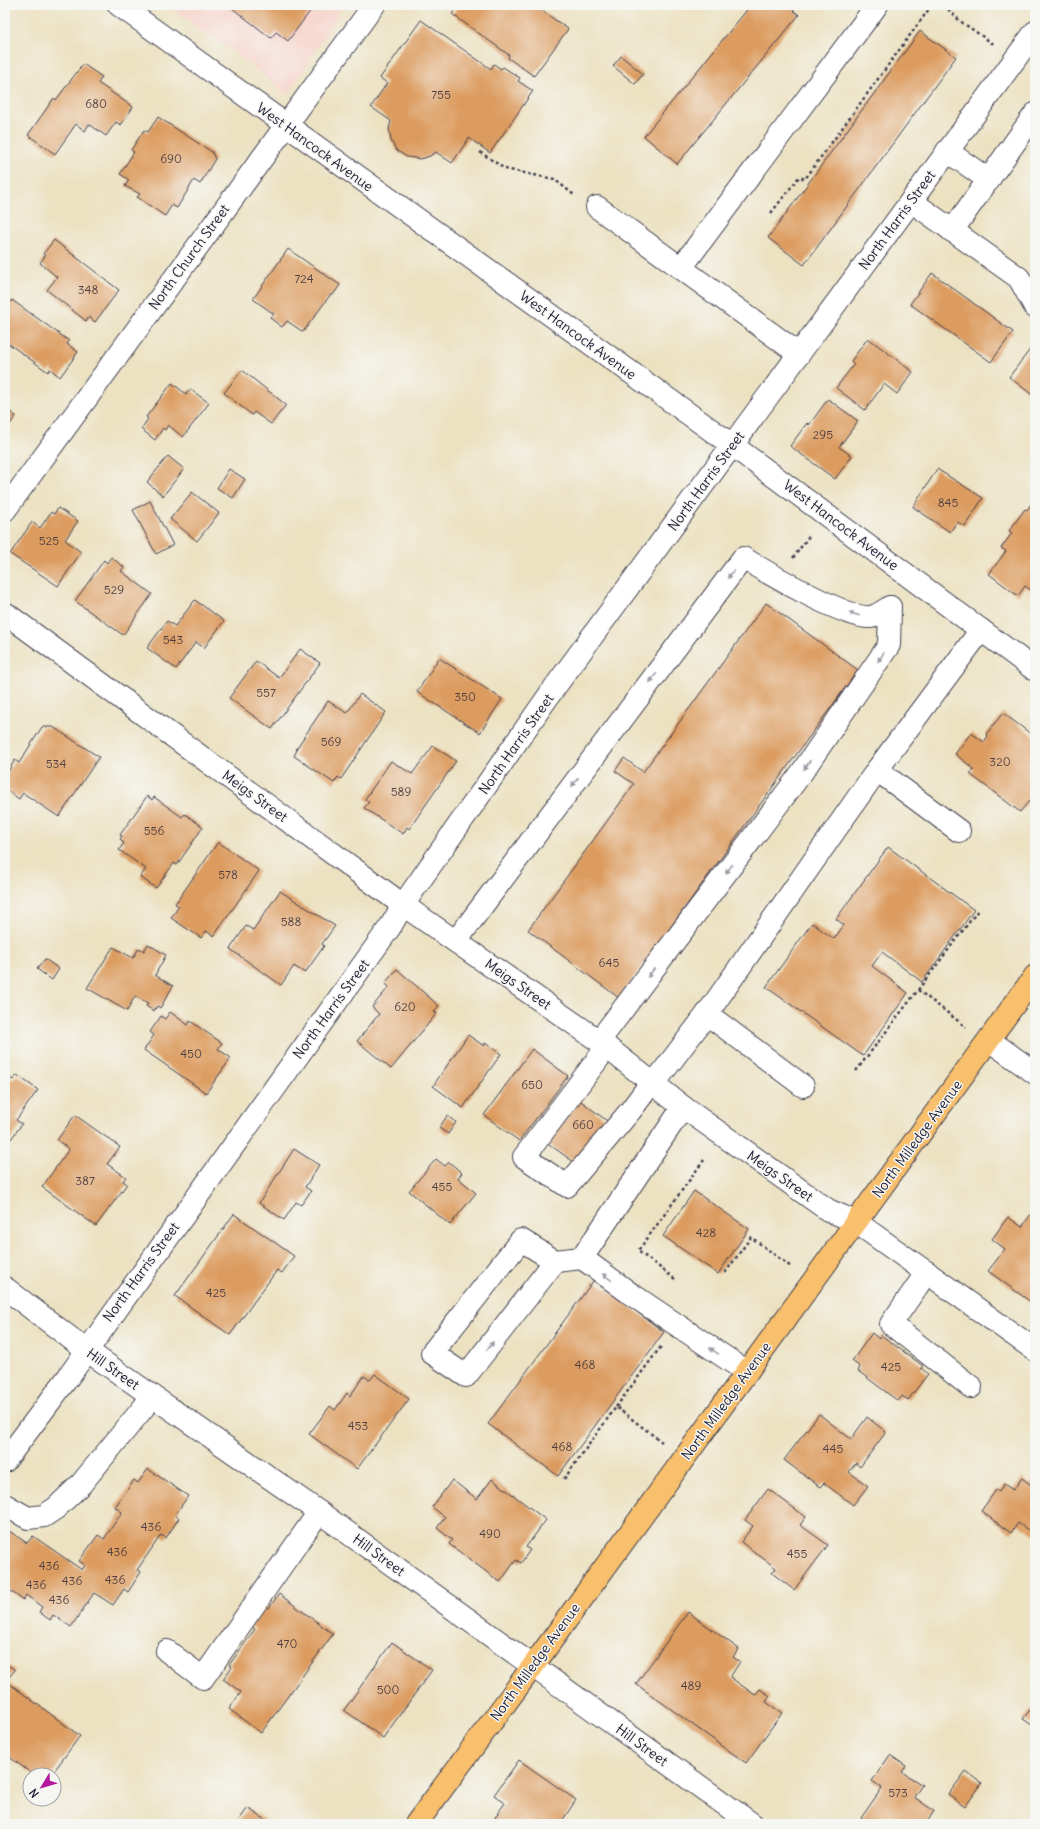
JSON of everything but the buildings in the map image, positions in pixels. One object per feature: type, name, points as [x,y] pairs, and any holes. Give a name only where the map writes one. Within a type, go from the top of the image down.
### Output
[{"type":"main road","name":"North Milledge Avenue","points":[[416,1824],[533,1666],[1035,976]]},
{"type":"street","name":"West Hancock Avenue","points":[[119,5],[285,126],[732,445],[1035,670]]},
{"type":"street","name":"North Church Street","points":[[5,510],[374,5]]},
{"type":"street","points":[[681,268],[878,5]]},
{"type":"street","name":"North Harris Street","points":[[5,1461],[390,927],[403,905],[552,691],[1035,32]]},
{"type":"street","points":[[952,231],[1035,114]]},
{"type":"street","points":[[948,151],[989,180]]},
{"type":"street","points":[[911,201],[1019,278],[1035,308]]},
{"type":"street","points":[[598,207],[799,354]]},
{"type":"street","points":[[456,940],[743,558],[779,580],[855,615],[872,617],[890,607],[889,645],[800,775],[603,1044],[524,1156],[567,1186],[631,1110],[707,1014],[877,770],[982,630]]},
{"type":"street","name":"Meigs Street","points":[[5,613],[403,905],[456,940],[603,1044],[683,1107],[828,1210],[856,1222],[1035,1350]]},
{"type":"street","points":[[877,770],[959,831]]},
{"type":"street","points":[[707,1014],[803,1086]]},
{"type":"street","points":[[989,1040],[1035,1073]]},
{"type":"street","points":[[582,1258],[683,1107]]},
{"type":"street","points":[[555,1261],[466,1376],[432,1353],[521,1240],[555,1261],[582,1258],[637,1298],[747,1372]]},
{"type":"street","points":[[927,1272],[891,1324],[971,1387]]},
{"type":"street","name":"Hill Street","points":[[5,1288],[86,1350],[319,1512],[752,1824]]},
{"type":"street","points":[[5,1505],[28,1518],[44,1516],[56,1508],[81,1484],[153,1396]]},
{"type":"street","points":[[167,1651],[203,1678],[319,1512]]},
{"type":"path","points":[[771,213],[799,176],[805,180],[932,5]]},
{"type":"path","points":[[944,5],[960,21],[999,47]]},
{"type":"path","points":[[480,152],[505,169],[554,179],[580,199],[598,207]]},
{"type":"path","points":[[856,1071],[979,908]]},
{"type":"path","points":[[918,990],[966,1027]]},
{"type":"path","points":[[675,1279],[638,1251],[704,1160]]},
{"type":"path","points":[[725,1273],[751,1238],[791,1267]]},
{"type":"path","points":[[564,1479],[664,1342]]},
{"type":"path","points":[[616,1407],[662,1442]]},
{"type":"shaded area","points":[[166,5],[343,5],[288,96],[240,57]]}]
